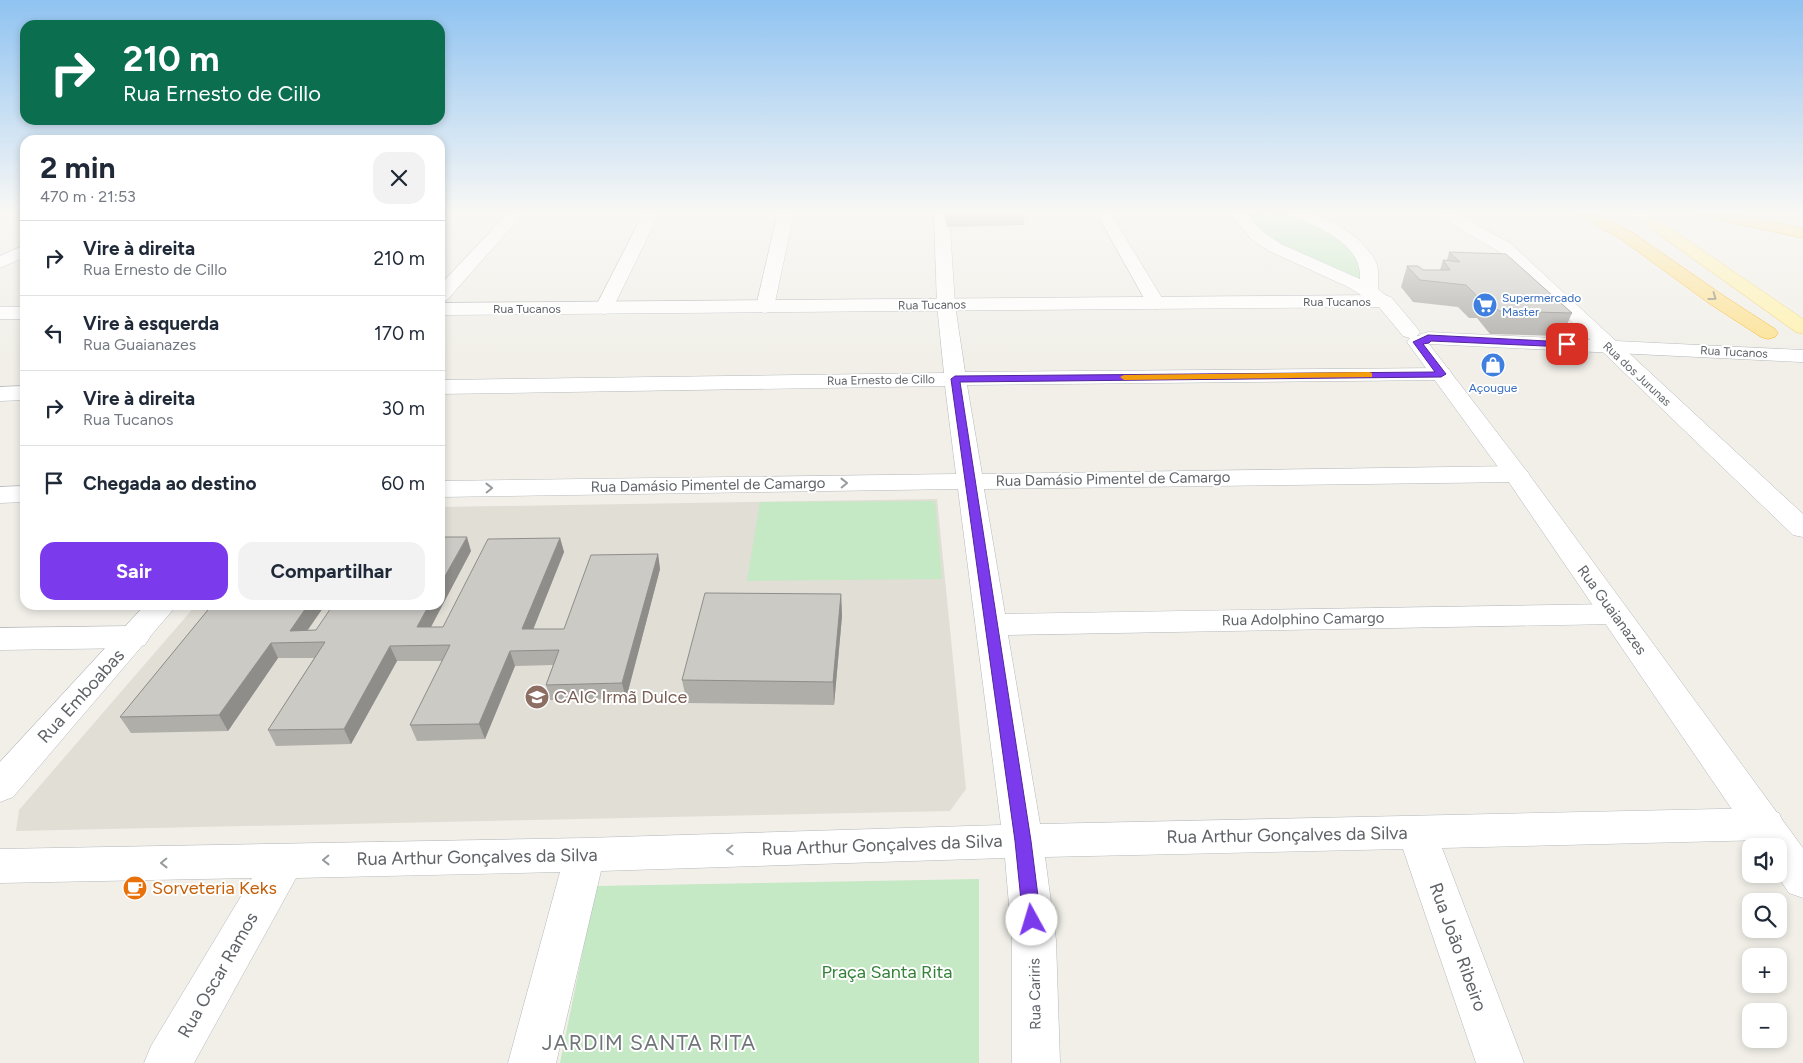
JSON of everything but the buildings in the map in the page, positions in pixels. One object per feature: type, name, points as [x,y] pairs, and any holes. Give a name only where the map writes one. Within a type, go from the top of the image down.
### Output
[{"type":"highway","points":[[1663,262],[1768,333]]},
{"type":"main road","points":[[1707,262],[1803,328]]},
{"type":"main road","points":[[1721,262],[1803,318]]},
{"type":"main road","points":[[1729,277],[1736,298],[1768,333]]},
{"type":"street","points":[[445,291],[472,262]]},
{"type":"street","points":[[604,308],[627,262]]},
{"type":"street","points":[[765,307],[775,262]]},
{"type":"street","name":"Rua Cariris","points":[[944,262],[946,305],[955,379],[1023,841],[1034,940],[1036,1063]]},
{"type":"street","points":[[1132,262],[1156,303]]},
{"type":"street","points":[[1304,262],[1376,295]]},
{"type":"street","points":[[1367,262],[1376,295]]},
{"type":"street","name":"Rua dos Jurunas","points":[[1519,262],[1803,529]]},
{"type":"street","name":"Rua Tucanos","points":[[445,309],[1156,303],[1376,295],[1419,337],[1802,356]]},
{"type":"street","points":[[0,313],[20,313]]},
{"type":"street","points":[[1768,333],[1802,356]]},
{"type":"street","name":"Rua Guaianazes","points":[[1419,337],[1441,374],[1516,474],[1803,880]]},
{"type":"street","name":"Rua Ernesto de Cillo","points":[[445,387],[1441,374]]},
{"type":"street","points":[[0,394],[20,393]]},
{"type":"street","name":"Rua Damásio Pimentel de Camargo","points":[[445,489],[1516,474]]},
{"type":"street","points":[[0,495],[20,494]]},
{"type":"street","name":"Rua Emboabas","points":[[0,787],[158,610]]},
{"type":"street","name":"Rua Adolphino Camargo","points":[[991,624],[1614,614]]},
{"type":"street","points":[[0,639],[134,637]]},
{"type":"street","name":"Rua Arthur Gonçalves da Silva","points":[[0,866],[585,855],[1023,841],[1765,824]]},
{"type":"street","name":"Rua João Ribeiro","points":[[1417,832],[1500,1063]]},
{"type":"street","points":[[532,1063],[585,855]]},
{"type":"street","name":"Rua Oscar Ramos","points":[[168,1063],[284,862]]},
{"type":"shaded area","name":"CAIC Irmã Dulce","points":[[937,499],[966,789],[950,811],[16,831],[19,810],[192,610],[445,610],[445,507]]},
{"type":"green space","points":[[1311,262],[1360,262],[1369,289]]},
{"type":"green space","points":[[935,501],[942,579],[747,581],[760,502]]},
{"type":"green space","name":"Praça Santa Rita","points":[[979,879],[979,1063],[560,1063],[596,886]]},
{"type":"slow traffic","points":[[1124,377],[1369,375]]},
{"type":"place","name":"Supermercado Master","points":[[1485,305]]},
{"type":"place","name":"Açougue","points":[[1493,365]]},
{"type":"place","name":"CAIC Irmã Dulce","points":[[537,697]]},
{"type":"place","name":"Sorveteria Keks","points":[[135,888]]},
{"type":"district","name":"JARDIM SANTA RITA","points":[[649,1043]]},
{"type":"route","points":[[1032,920],[1023,841],[955,379],[1441,374],[1418,342],[1426,342],[1428,338],[1567,344]]}]
